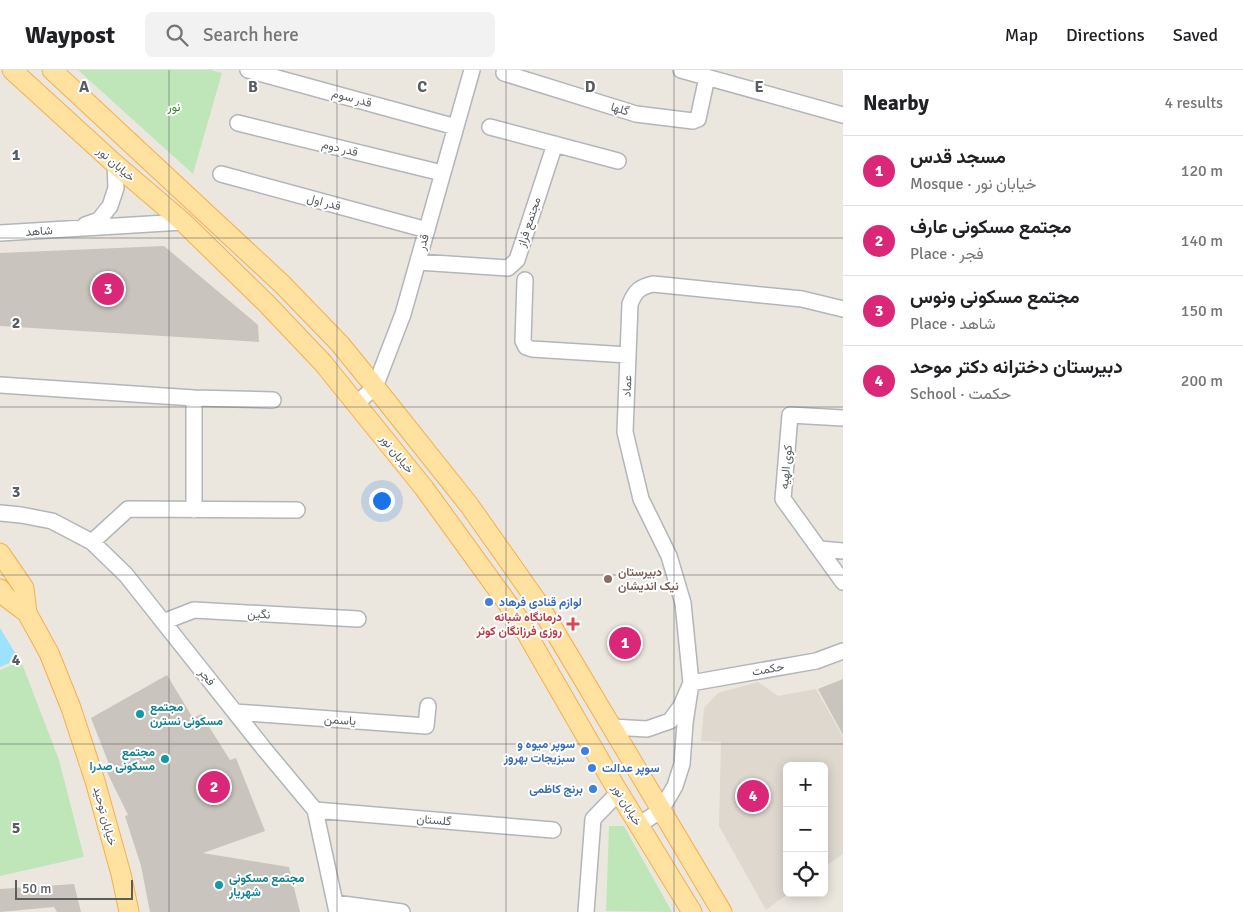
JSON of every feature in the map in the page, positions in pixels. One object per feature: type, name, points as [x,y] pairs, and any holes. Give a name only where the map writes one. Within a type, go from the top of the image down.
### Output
[{"type":"main road","name":"خیابان نور","points":[[12,70],[115,164],[183,222],[267,304],[323,363],[424,488],[516,615],[619,792],[692,912]]},
{"type":"main road","name":"خیابان نور","points":[[52,70],[283,286],[340,344],[375,387],[468,505],[536,600],[722,912]]},
{"type":"main road","points":[[0,553],[24,588],[27,613]]},
{"type":"main road","points":[[0,589],[6,597],[27,613]]},
{"type":"main road","name":"خیابان توحید","points":[[27,613],[50,653],[71,708],[95,781],[121,874],[129,912]]},
{"type":"street","name":"قدر سوم","points":[[248,70],[456,127]]},
{"type":"street","name":"قدر","points":[[356,404],[375,387],[403,314],[472,70]]},
{"type":"street","points":[[681,70],[843,115]]},
{"type":"street","name":"گلها","points":[[504,73],[636,114],[693,121],[698,118],[707,77]]},
{"type":"street","name":"قدر دوم","points":[[238,123],[442,173]]},
{"type":"street","points":[[490,127],[618,161]]},
{"type":"street","name":"مجتمع فراز","points":[[418,262],[508,268],[513,264],[517,260],[555,144]]},
{"type":"street","points":[[77,228],[99,220],[110,206],[116,188],[115,164]]},
{"type":"street","name":"قدر اول","points":[[221,174],[427,230]]},
{"type":"street","name":"شاهد","points":[[0,233],[183,222]]},
{"type":"street","points":[[525,280],[524,341],[526,347],[532,349],[628,355]]},
{"type":"street","name":"عماد","points":[[691,683],[683,603],[670,556],[641,499],[625,432],[630,304],[634,295],[639,290],[653,284],[802,299],[843,309]]},
{"type":"street","points":[[0,385],[194,398],[273,400]]},
{"type":"street","points":[[194,398],[194,510]]},
{"type":"street","name":"کوی الهیه","points":[[843,418],[790,415],[783,499],[843,582]]},
{"type":"street","points":[[92,542],[128,509],[297,510]]},
{"type":"street","name":"فجر","points":[[0,513],[52,521],[92,542],[126,575],[234,712],[315,810],[336,908]]},
{"type":"street","points":[[820,549],[843,551]]},
{"type":"street","name":"نگین","points":[[163,622],[194,610],[358,619]]},
{"type":"street","name":"حکمت","points":[[691,683],[816,661],[843,651]]},
{"type":"street","points":[[612,727],[647,730],[670,721],[681,706],[691,683]]},
{"type":"street","points":[[639,825],[662,810],[675,786],[682,764],[685,723],[691,683]]},
{"type":"street","name":"یاسمن","points":[[234,712],[426,726],[428,706]]},
{"type":"street","points":[[586,912],[593,819],[619,792]]},
{"type":"street","name":"گلستان","points":[[315,810],[553,830]]},
{"type":"street","points":[[336,908],[402,912]]},
{"type":"shaded area","points":[[758,682],[778,696],[816,689],[843,737],[843,854],[828,864],[828,762],[783,762],[784,897],[766,910],[719,826],[721,742],[701,741],[704,708],[718,693]]},
{"type":"green space","name":"نور","points":[[78,70],[211,70],[222,73],[193,174]]},
{"type":"green space","points":[[21,661],[59,760],[84,857],[0,876],[0,670]]},
{"type":"green space","points":[[609,826],[624,826],[672,912],[606,911]]},
{"type":"water","points":[[0,628],[19,659],[0,667]]},
{"type":"building","points":[[164,246],[258,325],[259,342],[0,326],[0,253]]},
{"type":"building","points":[[167,675],[193,718],[201,714],[230,760],[236,758],[265,831],[203,853],[289,867],[300,912],[150,912],[141,866],[125,816],[128,815],[104,766],[109,764],[91,718]]},
{"type":"building","points":[[843,679],[843,735],[818,689]]},
{"type":"building","points":[[74,884],[81,912],[57,912],[54,907],[0,912],[0,889]]},
{"type":"place","name":"مجتمع مسکونی ونوس","points":[[108,289]]},
{"type":"place","name":"دبیرستان نیک اندیشان","points":[[608,579]]},
{"type":"place","name":"لوازم قنادی فرهاد","points":[[489,602]]},
{"type":"place","name":"درمانگاه شبانه روزی فرزانگان کوثر","points":[[573,624]]},
{"type":"place","name":"مسجد قدس","points":[[625,643]]},
{"type":"place","name":"مجتمع مسکونی نسترن","points":[[140,714]]},
{"type":"place","name":"سوپر میوه و سبزیجات بهروز","points":[[585,751]]},
{"type":"place","name":"مجتمع مسکونی صدرا","points":[[165,759]]},
{"type":"place","name":"سوپر عدالت","points":[[592,768]]},
{"type":"place","name":"مجتمع مسکونی عارف","points":[[214,787]]},
{"type":"place","name":"برنج کاظمی","points":[[593,789]]},
{"type":"place","name":"دبیرستان دخترانه دکتر موحد","points":[[753,796]]},
{"type":"place","name":"مجتمع مسکونی شهریار","points":[[219,885]]}]
